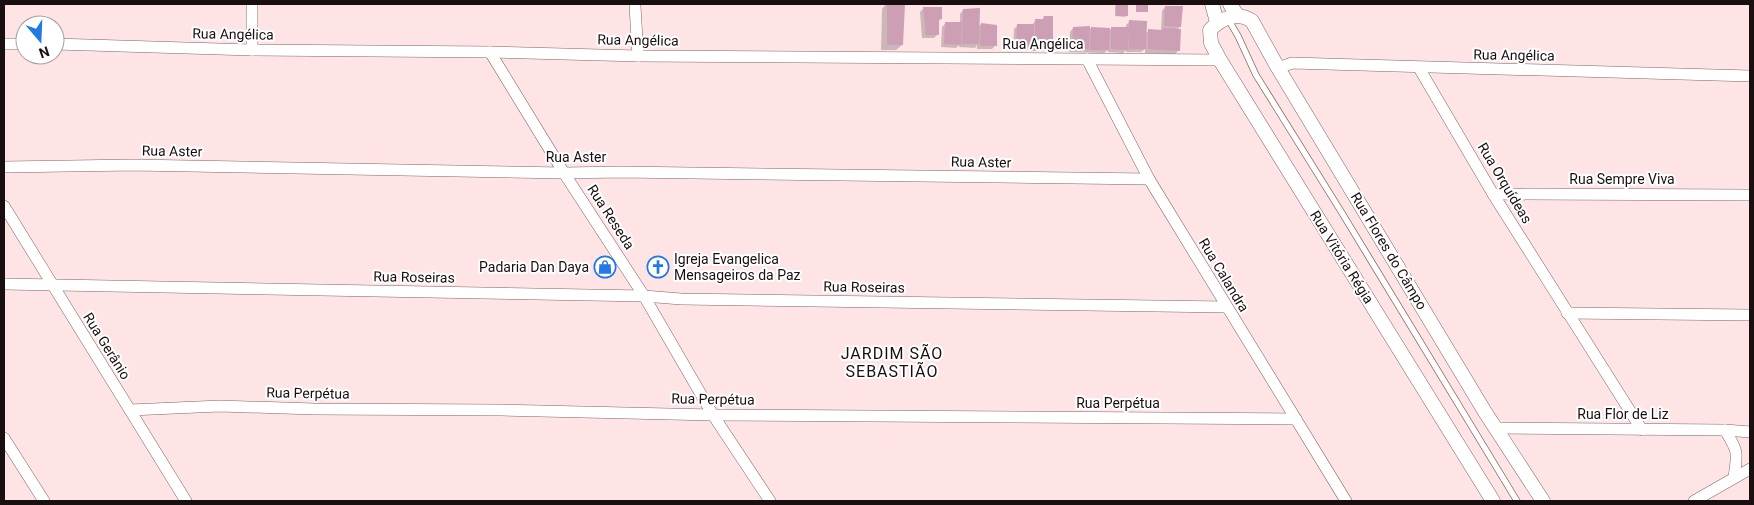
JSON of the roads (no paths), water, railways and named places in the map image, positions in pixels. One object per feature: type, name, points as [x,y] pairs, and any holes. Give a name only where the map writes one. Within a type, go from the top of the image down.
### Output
[{"type":"street","points":[[252,4],[252,50]]},
{"type":"street","points":[[1212,4],[1228,15]]},
{"type":"street","points":[[635,6],[638,56]]},
{"type":"street","name":"Rua Vitória Régia","points":[[1228,15],[1210,30],[1211,43],[1220,60],[1493,501]]},
{"type":"street","name":"Rua Flores do Câmpo","points":[[1228,15],[1246,17],[1252,20],[1278,68],[1496,428],[1543,501]]},
{"type":"street","name":"Rua Angélica","points":[[65,44],[252,50],[490,52],[638,56],[1220,60]]},
{"type":"street","name":"Rua Reseda","points":[[490,52],[564,173],[644,296],[713,415],[770,501]]},
{"type":"street","name":"Rua Calandra","points":[[1086,60],[1149,180],[1346,501]]},
{"type":"street","name":"Rua Angélica","points":[[1278,68],[1292,63],[1750,76]]},
{"type":"street","name":"Rua Orquídeas","points":[[1419,68],[1493,194],[1642,430]]},
{"type":"street","name":"Rua Aster","points":[[4,166],[134,165],[564,173],[620,172],[1149,180]]},
{"type":"street","name":"Rua Sempre Viva","points":[[1493,194],[1750,195]]},
{"type":"street","name":"Rua Gerânio","points":[[4,206],[186,501]]},
{"type":"street","name":"Rua Roseiras","points":[[4,284],[644,296],[681,299],[1226,307]]},
{"type":"street","points":[[1567,313],[1750,315]]},
{"type":"street","name":"Rua Perpétua","points":[[130,410],[220,406],[713,415],[1296,419]]},
{"type":"street","name":"Rua Flor de Liz","points":[[1496,428],[1725,430],[1750,432]]},
{"type":"street","points":[[1725,430],[1736,448],[1737,460],[1734,478]]},
{"type":"street","points":[[4,438],[44,501]]},
{"type":"street","points":[[1694,501],[1750,469]]},
{"type":"lane","points":[[1228,15],[1256,75],[1517,501]]},
{"type":"place","name":"Padaria Dan Daya","points":[[605,267]]},
{"type":"place","name":"Igreja Evangelica Mensageiros da Paz","points":[[658,267]]},
{"type":"district","name":"JARDIM SÃO SEBASTIÃO","points":[[892,362]]}]
